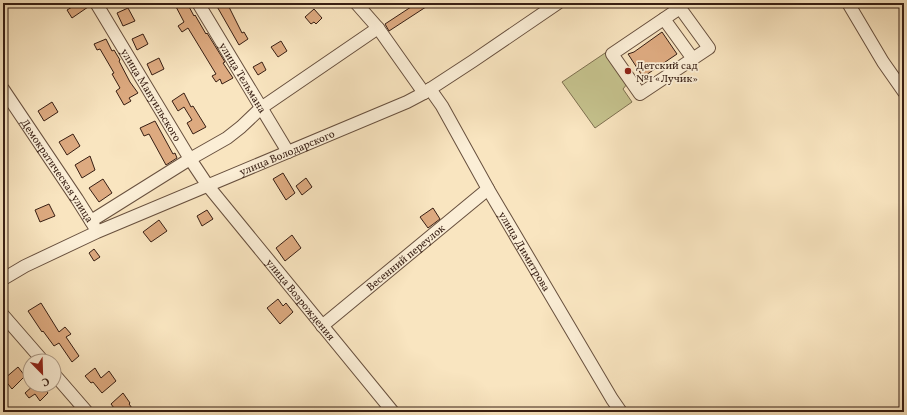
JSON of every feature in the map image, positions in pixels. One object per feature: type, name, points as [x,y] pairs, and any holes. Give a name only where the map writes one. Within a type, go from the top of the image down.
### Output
[{"type":"street","name":"улица Мануильского","points":[[96,3],[190,159],[208,186]]},
{"type":"street","name":"улица Тельмана","points":[[198,3],[288,152]]},
{"type":"street","name":"улица Димитрова","points":[[356,3],[378,28],[427,91],[442,106],[488,189],[608,393],[621,412]]},
{"type":"street","name":"улица Володарского","points":[[3,279],[25,266],[97,232],[388,110],[427,91],[558,3]]},
{"type":"street","points":[[848,3],[883,62],[903,88]]},
{"type":"street","points":[[678,6],[709,48],[640,94],[612,54],[664,19],[678,6]]},
{"type":"street","points":[[664,19],[693,59]]},
{"type":"street","points":[[91,221],[190,159],[227,138],[242,127],[261,108],[378,28]]},
{"type":"street","name":"Демократическая улица","points":[[3,89],[97,232]]},
{"type":"street","name":"улица Возрождения","points":[[208,186],[393,412]]},
{"type":"street","name":"Весенний переулок","points":[[322,326],[488,189]]},
{"type":"street","points":[[3,315],[36,353]]},
{"type":"street","points":[[62,383],[87,412]]},
{"type":"shaded area","points":[[608,51],[627,84],[623,89],[632,102],[595,128],[562,82]]},
{"type":"building","points":[[79,3],[85,3],[88,7],[72,18],[67,10]]},
{"type":"building","points":[[174,3],[187,3],[225,62],[223,63],[233,78],[222,84],[220,79],[216,82],[212,76],[216,74],[188,28],[182,32],[178,26],[184,22]]},
{"type":"building","points":[[215,3],[237,3],[229,7],[242,33],[244,32],[248,39],[239,45]]},
{"type":"building","points":[[417,3],[432,3],[389,31],[385,24]]},
{"type":"building","points":[[128,8],[135,21],[123,26],[117,13]]},
{"type":"building","points":[[314,9],[322,18],[316,24],[314,22],[311,24],[305,17]]},
{"type":"building","points":[[662,32],[677,54],[643,77],[628,54],[634,52]]},
{"type":"building","points":[[143,34],[148,44],[137,50],[132,39]]},
{"type":"building","points":[[106,39],[112,51],[114,50],[120,60],[119,61],[130,82],[138,93],[129,98],[131,101],[124,105],[116,91],[120,88],[112,74],[114,73],[100,49],[97,50],[94,44]]},
{"type":"building","points":[[281,41],[287,51],[278,57],[271,47]]},
{"type":"building","points":[[159,58],[164,69],[152,75],[147,64]]},
{"type":"building","points":[[262,62],[266,70],[258,75],[253,67]]},
{"type":"building","points":[[184,93],[191,107],[193,106],[206,127],[193,134],[187,123],[192,120],[184,107],[178,111],[172,101]]},
{"type":"building","points":[[52,102],[58,112],[44,121],[38,111]]},
{"type":"building","points":[[155,121],[173,154],[175,153],[177,158],[166,165],[149,134],[144,136],[140,128]]},
{"type":"building","points":[[73,134],[80,146],[67,155],[59,142]]},
{"type":"building","points":[[90,156],[95,170],[82,178],[75,165]]},
{"type":"building","points":[[283,173],[295,193],[286,200],[273,179]]},
{"type":"building","points":[[306,178],[312,187],[302,195],[296,186]]},
{"type":"building","points":[[103,179],[112,193],[99,202],[89,188]]},
{"type":"building","points":[[49,204],[55,216],[40,222],[35,210]]},
{"type":"building","points":[[433,208],[440,219],[428,228],[420,217]]},
{"type":"building","points":[[207,210],[213,219],[202,226],[197,216]]},
{"type":"building","points":[[159,220],[167,231],[151,242],[143,232]]},
{"type":"building","points":[[292,235],[301,248],[285,261],[276,248]]},
{"type":"building","points":[[94,249],[100,257],[94,261],[89,253]]},
{"type":"building","points":[[278,299],[283,306],[286,303],[293,312],[280,324],[267,308]]},
{"type":"building","points":[[41,303],[59,332],[65,327],[71,334],[66,337],[79,356],[72,362],[59,343],[54,346],[43,331],[42,332],[28,311]]},
{"type":"building","points":[[18,367],[22,372],[22,379],[12,389],[4,379]]},
{"type":"building","points":[[95,368],[101,378],[109,371],[116,381],[102,393],[93,382],[91,383],[85,376]]},
{"type":"building","points":[[25,393],[48,393],[40,401],[35,394],[29,398]]},
{"type":"building","points":[[123,393],[135,412],[117,412],[111,404]]},
{"type":"place","name":"Детский сад №1 «Лучик»","points":[[628,71]]}]
